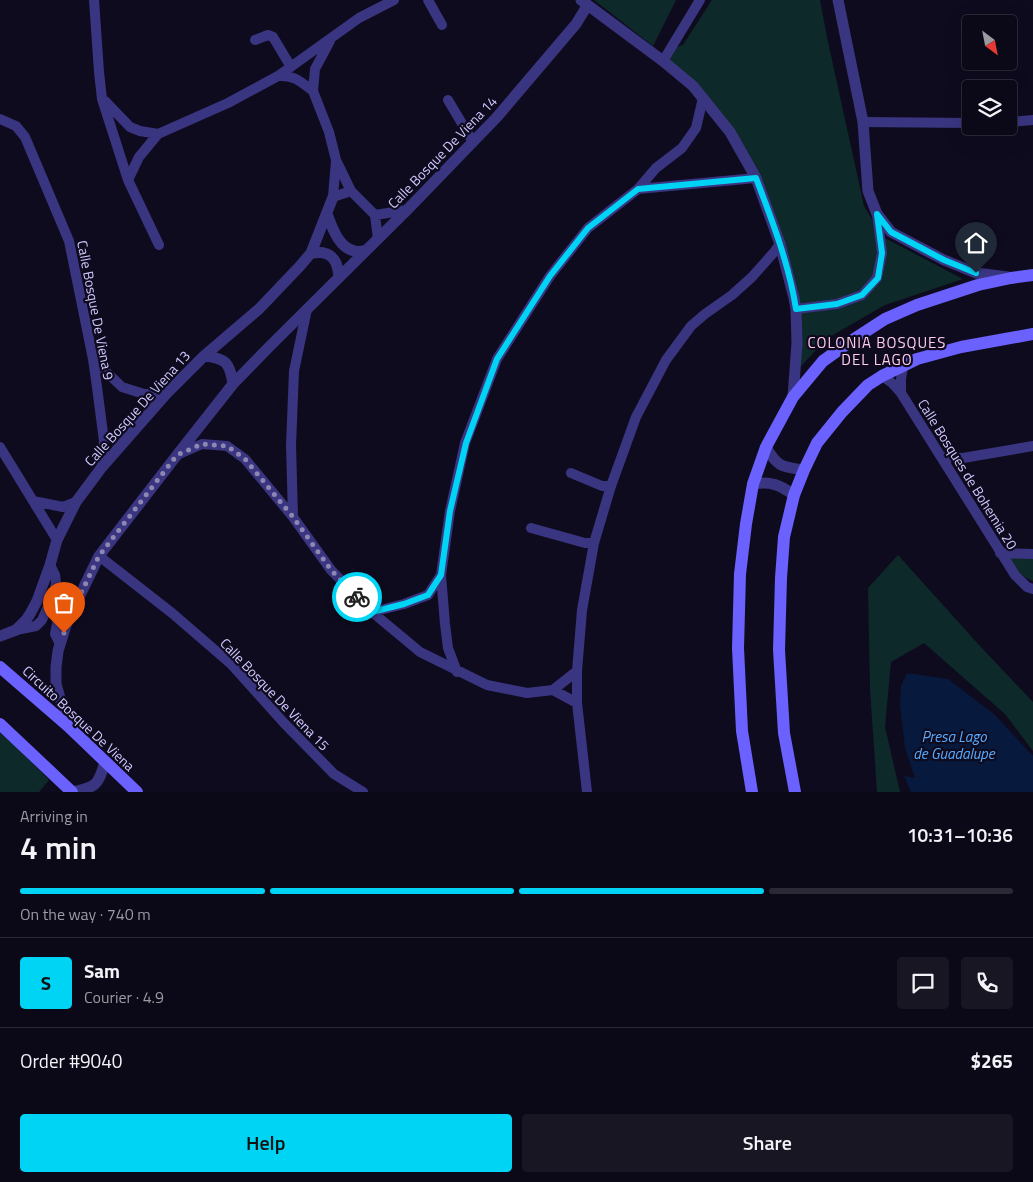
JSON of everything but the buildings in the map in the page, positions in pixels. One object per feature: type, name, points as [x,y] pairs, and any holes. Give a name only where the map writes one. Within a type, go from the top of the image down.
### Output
[{"type":"main road","points":[[752,792],[742,731],[738,648],[740,574],[753,484],[766,447],[793,397],[823,362],[885,319],[917,305],[978,285],[1011,278],[1031,279]]},
{"type":"main road","points":[[795,792],[784,733],[779,650],[781,578],[784,537],[794,495],[817,443],[842,412],[868,386],[882,376],[917,359],[961,347],[1033,334]]},
{"type":"main road","name":"Circuito Bosque De Viena","points":[[0,667],[68,726],[137,792]]},
{"type":"main road","points":[[0,724],[72,792]]},
{"type":"street","points":[[94,0],[98,72],[102,99],[128,180],[159,245]]},
{"type":"street","points":[[128,180],[139,157],[158,134],[228,103],[278,76],[359,18],[394,0]]},
{"type":"street","points":[[428,0],[442,26]]},
{"type":"street","points":[[663,61],[700,0]]},
{"type":"street","points":[[796,309],[837,304],[862,295],[878,278],[882,253],[877,214],[868,191],[863,122],[838,0]]},
{"type":"street","points":[[584,3],[663,61],[693,86],[730,132],[756,178],[780,244],[796,309],[793,397]]},
{"type":"street","name":"Calle Bosque De Viena 14","points":[[307,309],[497,117],[576,24],[584,3]]},
{"type":"street","points":[[255,40],[268,35],[273,37],[291,67]]},
{"type":"street","points":[[332,38],[315,69],[313,91],[329,132],[336,160],[351,191],[375,215],[378,239]]},
{"type":"street","points":[[278,76],[295,78],[313,91]]},
{"type":"street","points":[[457,672],[448,648],[441,575],[450,511],[466,443],[497,359],[550,276],[588,228],[638,189],[656,168],[682,148],[696,128],[703,98]]},
{"type":"street","points":[[102,99],[130,127],[158,134]]},
{"type":"street","points":[[448,100],[473,142]]},
{"type":"street","name":"Calle Bosque De Viena 9","points":[[0,119],[16,126],[25,137],[69,241],[93,359],[104,441],[102,467]]},
{"type":"street","points":[[1017,121],[1033,120]]},
{"type":"street","points":[[863,122],[962,123]]},
{"type":"street","name":"Calle Bosque De Viena 13","points":[[16,630],[26,620],[37,601],[50,565],[56,540],[76,502],[102,467],[166,394],[204,356],[259,309],[311,253],[334,197],[336,160]]},
{"type":"street","points":[[638,189],[756,178]]},
{"type":"street","points":[[334,197],[351,191]]},
{"type":"street","points":[[375,215],[407,210]]},
{"type":"street","points":[[327,214],[336,236],[345,246],[354,251],[367,250]]},
{"type":"street","points":[[877,214],[891,232],[944,260],[976,273],[1011,278]]},
{"type":"street","points":[[585,790],[577,703],[577,671],[582,610],[594,543],[610,486],[636,417],[666,360],[691,326],[704,314],[732,295],[752,277],[780,244]]},
{"type":"street","points":[[311,253],[324,253],[332,258],[337,264],[340,277]]},
{"type":"street","points":[[58,639],[76,606],[99,556],[233,384],[307,309]]},
{"type":"street","points":[[293,517],[291,445],[294,371],[307,309]]},
{"type":"street","points":[[204,356],[217,358],[227,364],[232,375],[233,384]]},
{"type":"street","points":[[93,359],[122,387],[144,394],[166,394]]},
{"type":"street","name":"Calle Bosques de Bohemia 20","points":[[901,393],[903,366]]},
{"type":"street","name":"Calle Bosques de Bohemia 20","points":[[882,376],[901,393],[1015,575],[1027,587],[1033,589]]},
{"type":"street","points":[[177,455],[202,444],[227,446],[245,459],[293,517],[331,570],[372,612],[420,652],[457,672],[487,685],[527,692],[553,690],[577,703]]},
{"type":"street","points":[[942,457],[963,458],[1033,446]]},
{"type":"street","points":[[0,447],[56,540]]},
{"type":"street","points":[[766,447],[773,459],[782,466],[804,470]]},
{"type":"street","points":[[571,473],[602,486],[610,486]]},
{"type":"street","points":[[753,484],[764,482],[774,484],[785,488],[794,495]]},
{"type":"street","points":[[33,501],[63,507],[76,502]]},
{"type":"street","points":[[531,528],[585,543],[594,543]]},
{"type":"street","points":[[1000,553],[1033,554]]},
{"type":"street","name":"Calle Bosque De Viena 15","points":[[99,556],[172,613],[230,664],[334,774],[363,792]]},
{"type":"street","points":[[50,565],[56,582],[53,602],[56,610],[64,613]]},
{"type":"street","points":[[372,612],[404,604],[428,595],[441,575]]},
{"type":"street","points":[[36,626],[53,602]]},
{"type":"street","points":[[68,726],[56,684],[58,618],[76,606]]},
{"type":"street","points":[[0,636],[16,630],[47,626],[58,639]]},
{"type":"street","points":[[553,690],[577,671]]},
{"type":"street","points":[[72,792],[90,788],[98,783],[105,762]]},
{"type":"green space","points":[[594,0],[676,0],[653,46]]},
{"type":"green space","points":[[712,0],[820,0],[864,206],[883,237],[963,279],[885,305],[826,339],[793,375],[799,310],[746,151],[668,60],[673,48],[683,45]]},
{"type":"green space","points":[[898,555],[1033,702],[1033,751],[1005,714],[924,643],[891,662],[885,727],[900,792],[877,792],[870,689],[868,588]]},
{"type":"green space","points":[[1009,557],[1033,558],[1033,581],[1019,572]]},
{"type":"green space","points":[[0,733],[49,780],[39,792],[0,792]]},
{"type":"water","name":"Presa Lago de Guadalupe","points":[[907,673],[948,679],[995,715],[1033,756],[1033,792],[911,792],[904,776],[915,778],[905,748],[900,705],[901,686]]},
{"type":"way so far","points":[[64,633],[67,622],[99,556],[177,455],[202,444],[227,446],[245,459],[293,517],[331,570],[357,597]]},
{"type":"district","name":"COLONIA BOSQUES DEL LAGO","points":[[877,350]]},
{"type":"route","points":[[357,597],[372,612],[404,604],[428,595],[441,575],[450,511],[466,443],[497,359],[550,276],[588,228],[638,189],[756,178],[780,244],[796,309],[837,304],[862,295],[878,278],[882,253],[877,214],[891,232],[944,260],[976,273]]}]
